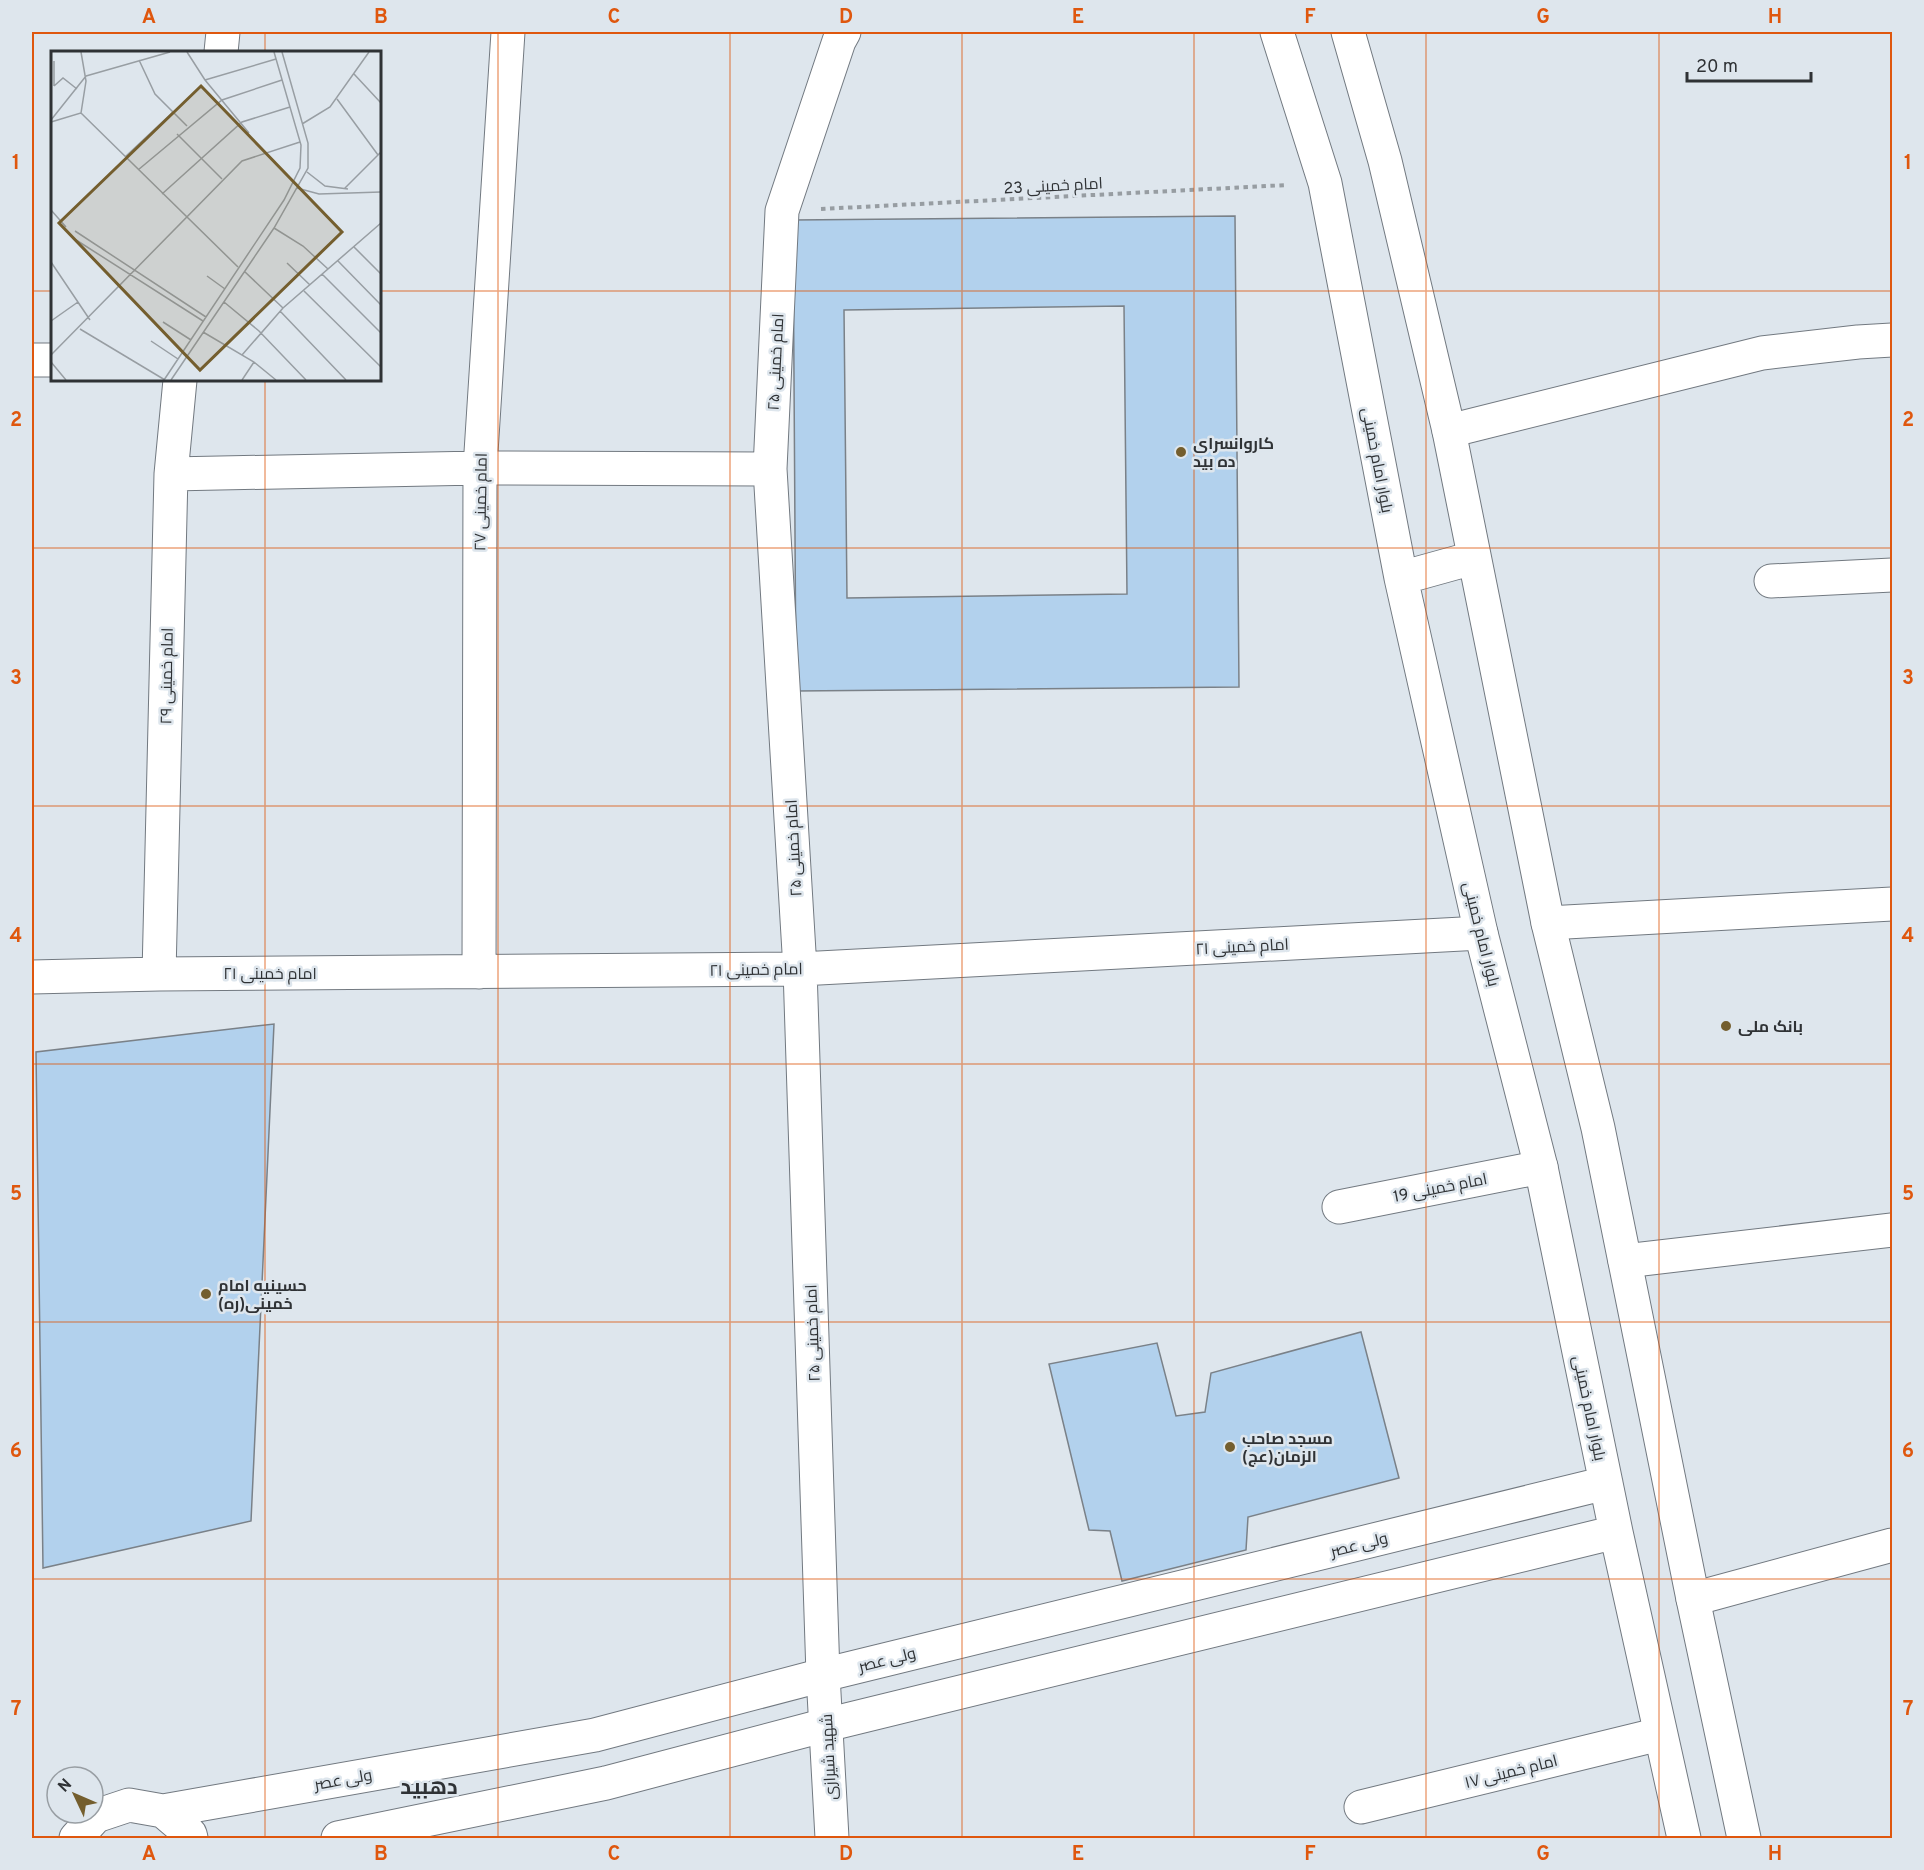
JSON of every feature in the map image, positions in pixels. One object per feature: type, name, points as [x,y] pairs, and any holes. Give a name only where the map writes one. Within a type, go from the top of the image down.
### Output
[{"type":"street","points":[[220,51],[223,32]]},
{"type":"street","name":"امام خمینی ۲۷","points":[[479,972],[480,468],[508,32]]},
{"type":"street","name":"امام خمینی ۲۵","points":[[823,1675],[800,969],[770,469],[782,211],[844,32]]},
{"type":"street","name":"بلوار امام خمینی","points":[[1277,32],[1325,183],[1401,578],[1481,933],[1541,1167],[1616,1532],[1684,1839]]},
{"type":"street","points":[[1348,32],[1385,161],[1449,431],[1548,923],[1598,1128],[1744,1839]]},
{"type":"street","points":[[1449,431],[1762,353],[1893,340]]},
{"type":"street","points":[[32,360],[51,360]]},
{"type":"street","name":"امام خمینی ۲۹","points":[[159,974],[171,474],[180,381]]},
{"type":"street","points":[[171,474],[480,468],[770,469]]},
{"type":"street","points":[[1401,578],[1473,558]]},
{"type":"street","points":[[1771,581],[1893,575]]},
{"type":"street","points":[[1548,923],[1893,904]]},
{"type":"street","name":"امام خمینی ۲۱","points":[[32,977],[800,969],[1481,933]]},
{"type":"street","name":"امام خمینی 19","points":[[1339,1207],[1541,1167]]},
{"type":"street","points":[[1625,1261],[1893,1230]]},
{"type":"street","name":"ولی عصر","points":[[164,1811],[595,1734],[823,1675],[1606,1483]]},
{"type":"street","points":[[338,1839],[606,1783],[826,1725],[1616,1532]]},
{"type":"street","points":[[1693,1599],[1893,1545]]},
{"type":"street","name":"شهید شیرازی","points":[[823,1675],[832,1839]]},
{"type":"street","name":"امام خمینی ۱۷","points":[[1361,1807],[1660,1734]]},
{"type":"street","points":[[76,1839],[96,1816],[129,1805],[164,1811],[190,1834],[191,1839]]},
{"type":"path","name":"امام خمینی 23","points":[[782,211],[1325,183]]},
{"type":"building","name":"کاروانسرای ده بید","points":[[1235,216],[1239,687],[796,691],[793,220]],"holes":[[[1124,306],[1127,594],[847,598],[844,310]]]},
{"type":"building","points":[[274,1024],[251,1521],[43,1568],[36,1052]]},
{"type":"building","name":"مسجد صاحب الزمان(عج)","points":[[1361,1332],[1399,1478],[1248,1517],[1246,1550],[1122,1581],[1110,1531],[1089,1530],[1049,1364],[1157,1343],[1176,1416],[1205,1412],[1211,1373]]},
{"type":"place","name":"کاروانسرای ده بید","points":[[1181,452]]},
{"type":"place","name":"بانک ملی","points":[[1726,1026]]},
{"type":"place","name":"حسینیه امام خمینی(ره)","points":[[206,1294]]},
{"type":"place","name":"مسجد صاحب الزمان(عج)","points":[[1230,1447]]},
{"type":"district","name":"دهبید","points":[[429,1786]]}]
